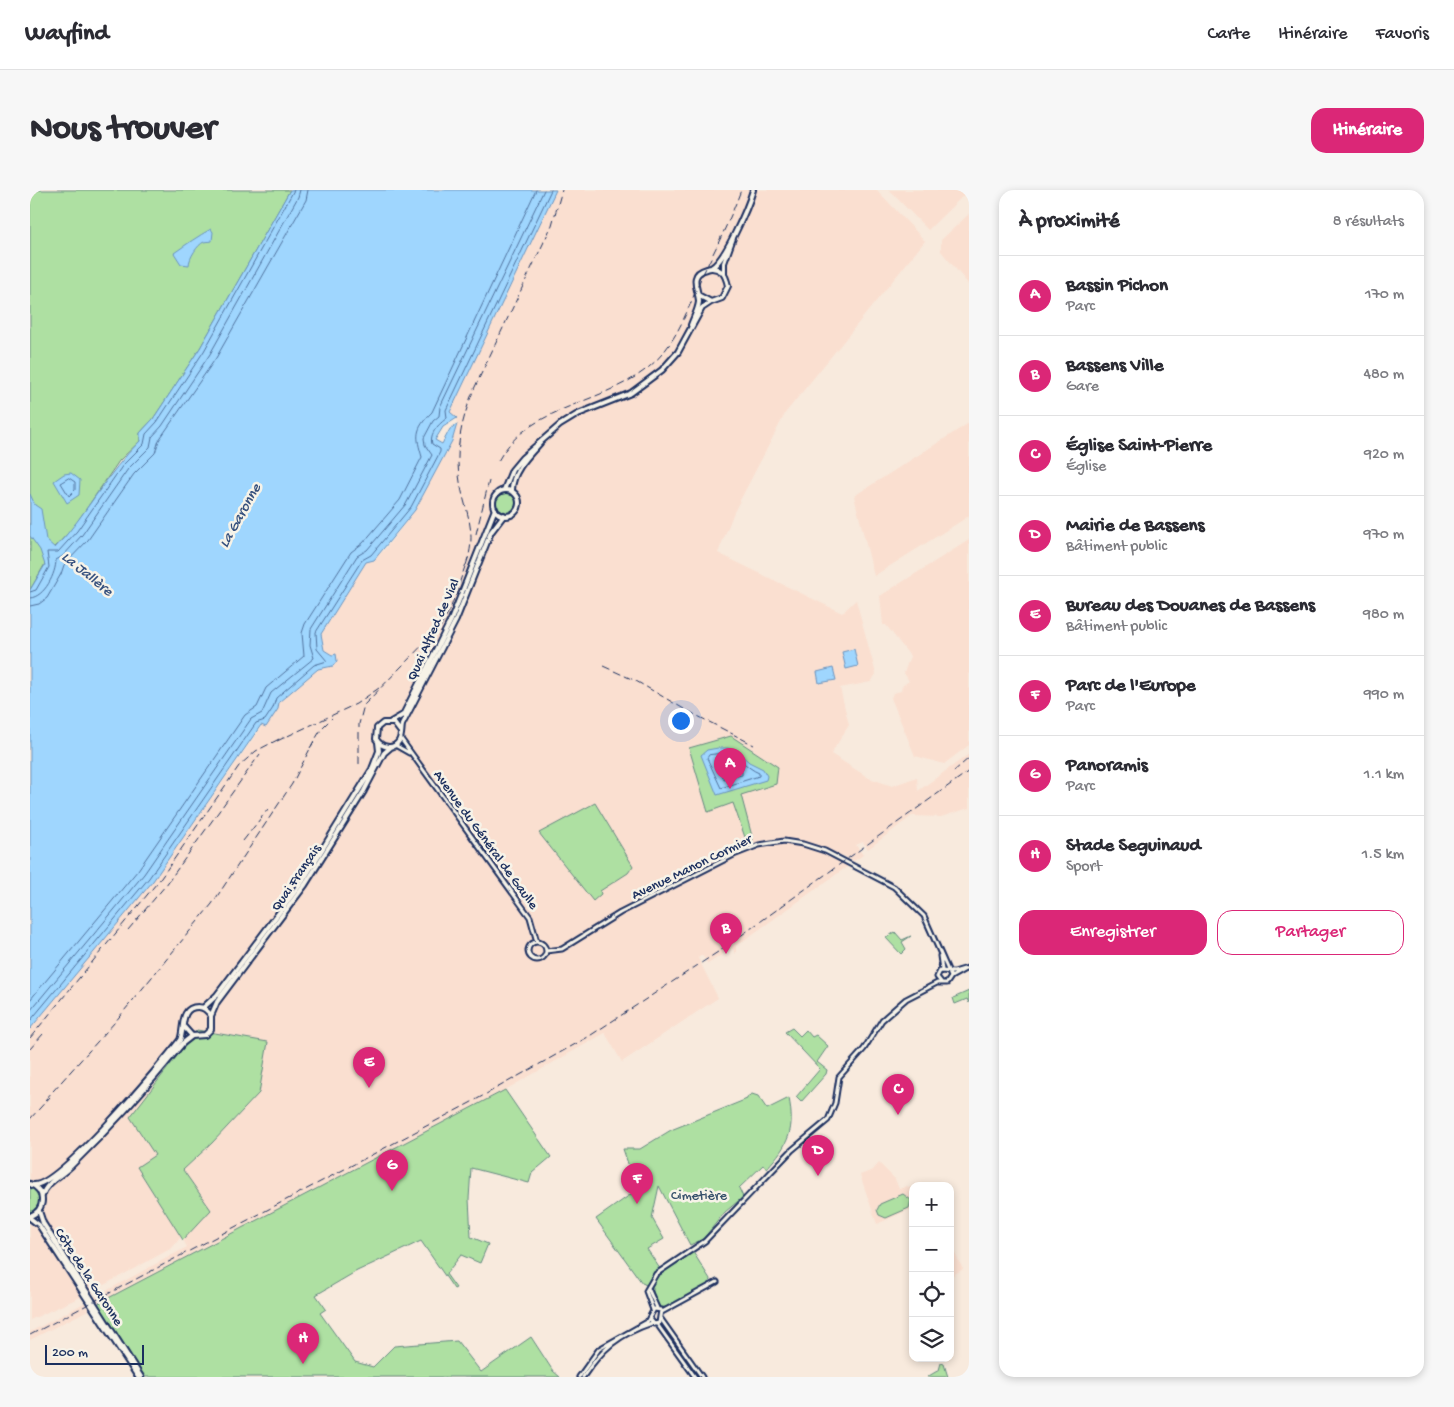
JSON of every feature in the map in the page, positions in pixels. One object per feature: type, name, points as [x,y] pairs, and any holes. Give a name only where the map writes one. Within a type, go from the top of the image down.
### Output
[{"type":"main road","points":[[504,490],[512,492],[518,500],[518,507],[512,514],[504,515],[495,508],[494,498],[504,490],[518,462],[545,437],[571,418],[625,396],[650,380],[673,358],[702,308],[725,294],[728,286],[724,263],[753,190]]},
{"type":"main road","points":[[690,329],[698,306],[698,295],[694,288],[695,280],[700,272],[719,262],[735,234]]},
{"type":"main road","points":[[710,268],[718,270],[725,276]]},
{"type":"main road","points":[[698,295],[711,302]]},
{"type":"main road","points":[[512,492],[513,481],[518,471],[545,437]]},
{"type":"main road","name":"Quai Alfred de Vial","points":[[390,722],[403,715],[442,640],[461,597],[495,508]]},
{"type":"main road","name":"Quai Alfred de Vial","points":[[400,732],[456,620],[491,532],[504,515]]},
{"type":"main road","points":[[390,722],[397,725],[400,732],[400,737],[393,746],[384,746],[378,742],[375,735],[377,728],[383,723],[390,722]]},
{"type":"main road","name":"Quai Français","points":[[203,1008],[217,995],[302,882],[372,770],[379,751],[378,742]]},
{"type":"main road","name":"Quai Français","points":[[211,1016],[217,1002],[305,885],[372,777],[384,753],[393,746]]},
{"type":"main road","points":[[32,1184],[45,1182],[67,1164],[127,1103],[180,1040],[184,1027],[183,1019],[187,1012],[194,1008],[203,1008],[211,1016],[212,1024],[208,1033],[201,1037],[192,1036],[184,1027]]},
{"type":"main road","points":[[30,1217],[39,1211],[46,1187],[65,1172],[114,1123],[183,1043],[192,1036]]},
{"type":"main road","points":[[32,1184],[42,1196]]},
{"type":"main road","name":"Côte de la Garonne","points":[[39,1211],[43,1223],[140,1377]]},
{"type":"main road","name":"Côte de la Garonne","points":[[30,1217],[39,1225],[140,1377]]},
{"type":"street","name":"Avenue du Général de Gaulle","points":[[400,737],[409,753],[526,910],[534,924],[537,942]]},
{"type":"street","name":"Avenue du Général de Gaulle","points":[[393,746],[409,753]]},
{"type":"street","name":"Avenue Manon Cormier","points":[[546,950],[562,949],[620,913],[736,854],[759,845],[784,841],[803,844],[824,851],[894,886],[924,916],[936,943],[944,970]]},
{"type":"street","points":[[537,942],[544,945],[546,950],[543,958],[538,960],[532,958],[529,954],[529,948],[537,942]]},
{"type":"street","points":[[944,970],[954,972],[969,967]]},
{"type":"street","points":[[662,1312],[655,1309],[646,1294],[656,1274],[705,1241],[792,1150],[828,1120],[834,1111],[839,1077],[864,1049],[882,1020],[892,1009],[925,989],[948,982],[951,977],[969,967]]},
{"type":"street","points":[[944,970],[951,977]]},
{"type":"street","points":[[925,989],[944,970]]},
{"type":"street","points":[[937,978],[941,983]]},
{"type":"street","points":[[662,1312],[717,1282]]},
{"type":"street","points":[[655,1309],[653,1322],[695,1377]]},
{"type":"street","points":[[662,1312],[661,1319],[702,1377]]},
{"type":"street","points":[[579,1377],[599,1349],[661,1319]]},
{"type":"street","points":[[583,1377],[595,1358],[607,1346],[653,1322]]},
{"type":"shaded area","points":[[556,190],[877,190],[925,241],[786,412],[734,512],[718,553],[842,613],[856,600],[876,674],[871,682],[840,688],[849,725],[831,754],[869,778],[892,786],[917,777],[918,791],[969,754],[969,808],[941,817],[912,816],[868,849],[863,842],[856,845],[863,855],[854,861],[842,855],[836,860],[848,866],[736,946],[736,954],[732,948],[708,964],[702,955],[698,958],[718,998],[622,1062],[605,1033],[505,1090],[97,1304],[93,1298],[187,1247],[183,1240],[210,1210],[183,1170],[212,1143],[259,1093],[138,1167],[181,1237],[172,1248],[91,1292],[30,1320],[30,1029],[153,881],[279,702],[318,669],[333,666],[336,654],[329,654],[324,650],[321,634],[366,562],[374,560],[386,548],[415,510],[452,441],[457,424],[456,418],[450,412]]},
{"type":"shaded area","points":[[889,190],[969,190],[928,230]]},
{"type":"shaded area","points":[[969,214],[969,285],[941,251],[941,240]]},
{"type":"shaded area","points":[[969,423],[969,516],[874,576],[854,496]]},
{"type":"shaded area","points":[[969,540],[969,745],[944,764],[915,756],[891,698],[893,693],[901,691],[902,686],[909,681],[904,673],[910,656],[886,625],[883,625],[880,596]]},
{"type":"shaded area","points":[[879,1163],[895,1179],[899,1189],[909,1187],[909,1210],[877,1224],[860,1175],[873,1170]]},
{"type":"shaded area","points":[[954,1252],[963,1269],[954,1275]]},
{"type":"shaded area","points":[[86,1302],[90,1309],[30,1340],[30,1332]]},
{"type":"green space","points":[[30,190],[290,190],[200,348],[153,419],[140,433],[140,441],[119,461],[73,528],[54,548],[30,590]]},
{"type":"green space","points":[[506,493],[513,496],[516,503],[513,510],[506,513],[499,510],[496,503],[499,496]]},
{"type":"green space","points":[[731,736],[778,767],[776,784],[741,795],[753,840],[747,843],[733,803],[708,812],[689,748]]},
{"type":"green space","points":[[595,803],[633,866],[628,873],[600,891],[601,894],[593,901],[539,833]]},
{"type":"green space","points":[[895,932],[902,940],[911,936],[902,942],[906,949],[901,954],[886,938]]},
{"type":"green space","points":[[969,991],[969,1003],[967,999],[955,1004],[953,998]]},
{"type":"green space","points":[[792,1028],[800,1036],[806,1030],[812,1037],[816,1035],[828,1046],[817,1062],[827,1070],[826,1074],[801,1102],[796,1097],[820,1069],[785,1032]]},
{"type":"green space","points":[[197,1030],[268,1042],[259,1093],[212,1143],[183,1170],[211,1210],[183,1240],[137,1167],[155,1155],[130,1117]]},
{"type":"green space","points":[[505,1090],[551,1157],[532,1173],[529,1183],[471,1168],[469,1199],[471,1237],[488,1244],[480,1263],[461,1255],[446,1274],[456,1288],[454,1289],[421,1241],[357,1271],[316,1295],[326,1309],[320,1313],[355,1362],[373,1367],[394,1346],[457,1341],[481,1372],[531,1337],[553,1371],[560,1377],[145,1377],[97,1304]]},
{"type":"green space","name":"Cimetière","points":[[752,1094],[758,1096],[767,1109],[789,1098],[791,1119],[789,1136],[781,1151],[767,1168],[763,1165],[739,1188],[743,1197],[725,1212],[703,1239],[690,1245],[659,1186],[652,1218],[664,1239],[647,1249],[662,1272],[693,1252],[710,1279],[709,1284],[667,1307],[660,1307],[653,1295],[653,1288],[642,1283],[596,1219],[637,1190],[623,1149],[640,1149],[671,1130],[747,1099]]},
{"type":"green space","points":[[30,1186],[37,1192],[40,1200],[37,1208],[30,1214]]},
{"type":"green space","points":[[903,1194],[909,1198],[909,1208],[886,1218],[879,1215],[877,1210],[880,1204]]},
{"type":"green space","points":[[941,1363],[944,1364],[948,1377],[927,1377],[939,1370]]},
{"type":"water","points":[[290,190],[556,190],[450,412],[457,418],[443,427],[435,440],[442,444],[450,429],[457,424],[452,441],[415,510],[374,560],[366,562],[321,634],[324,650],[332,655],[336,654],[337,661],[333,666],[318,669],[279,702],[278,709],[266,727],[261,725],[153,881],[30,1029],[30,590],[45,565],[40,550],[30,536],[30,494],[35,505],[41,509],[46,540],[55,548],[77,522],[128,453],[140,441],[140,433],[153,419],[200,348]]},
{"type":"water","points":[[211,229],[213,232],[212,241],[199,245],[192,255],[189,265],[181,264],[174,253]]},
{"type":"water","points":[[71,473],[80,480],[79,495],[67,503],[54,481],[64,474]]},
{"type":"water","points":[[854,649],[858,666],[846,669],[842,652]]},
{"type":"water","points":[[833,668],[836,680],[819,683],[817,672]]},
{"type":"water","points":[[728,748],[738,752],[749,762],[763,769],[767,776],[766,780],[717,795],[701,755],[707,750]]},
{"type":"railway","points":[[466,565],[470,552],[471,529],[461,487],[458,464],[463,420],[474,389],[552,225],[562,190]]},
{"type":"railway","points":[[498,461],[511,442],[528,428],[567,407],[631,380],[659,358],[681,325],[728,223],[741,190]]},
{"type":"railway","points":[[476,534],[489,481]]},
{"type":"railway","points":[[359,764],[359,724],[364,705],[441,626],[451,607],[468,558]]},
{"type":"railway","points":[[603,666],[636,681],[684,709],[754,745]]},
{"type":"railway","points":[[277,741],[356,704],[379,688]]},
{"type":"railway","points":[[310,748],[322,728],[332,718]]},
{"type":"railway","points":[[30,1038],[161,878],[239,766],[256,751],[283,737]]},
{"type":"railway","points":[[45,1100],[115,1022],[212,904],[292,784],[314,741]]},
{"type":"railway","points":[[128,930],[166,885],[260,754]]},
{"type":"railway","points":[[953,772],[969,758]]},
{"type":"railway","points":[[30,1335],[470,1103],[588,1037],[721,950],[969,771]]},
{"type":"railway","points":[[243,841],[268,809]]},
{"type":"railway","points":[[30,1049],[43,1034]]},
{"type":"railway","points":[[30,1119],[50,1097]]},
{"type":"place","name":"Bassin Pichon","points":[[730,789]]},
{"type":"place","name":"Bassens Ville","points":[[726,954]]},
{"type":"place","name":"Bureau des Douanes de Bassens","points":[[369,1088]]},
{"type":"place","name":"Église Saint-Pierre","points":[[898,1115]]},
{"type":"place","name":"Mairie de Bassens","points":[[818,1176]]},
{"type":"place","name":"Panoramis","points":[[392,1191]]},
{"type":"place","name":"Parc de l'Europe","points":[[637,1204]]},
{"type":"place","name":"Stade Seguinaud","points":[[303,1364]]},
{"type":"water label","name":"La Garonne","points":[[239,515]]},
{"type":"water label","name":"La Jallère","points":[[88,573]]}]
